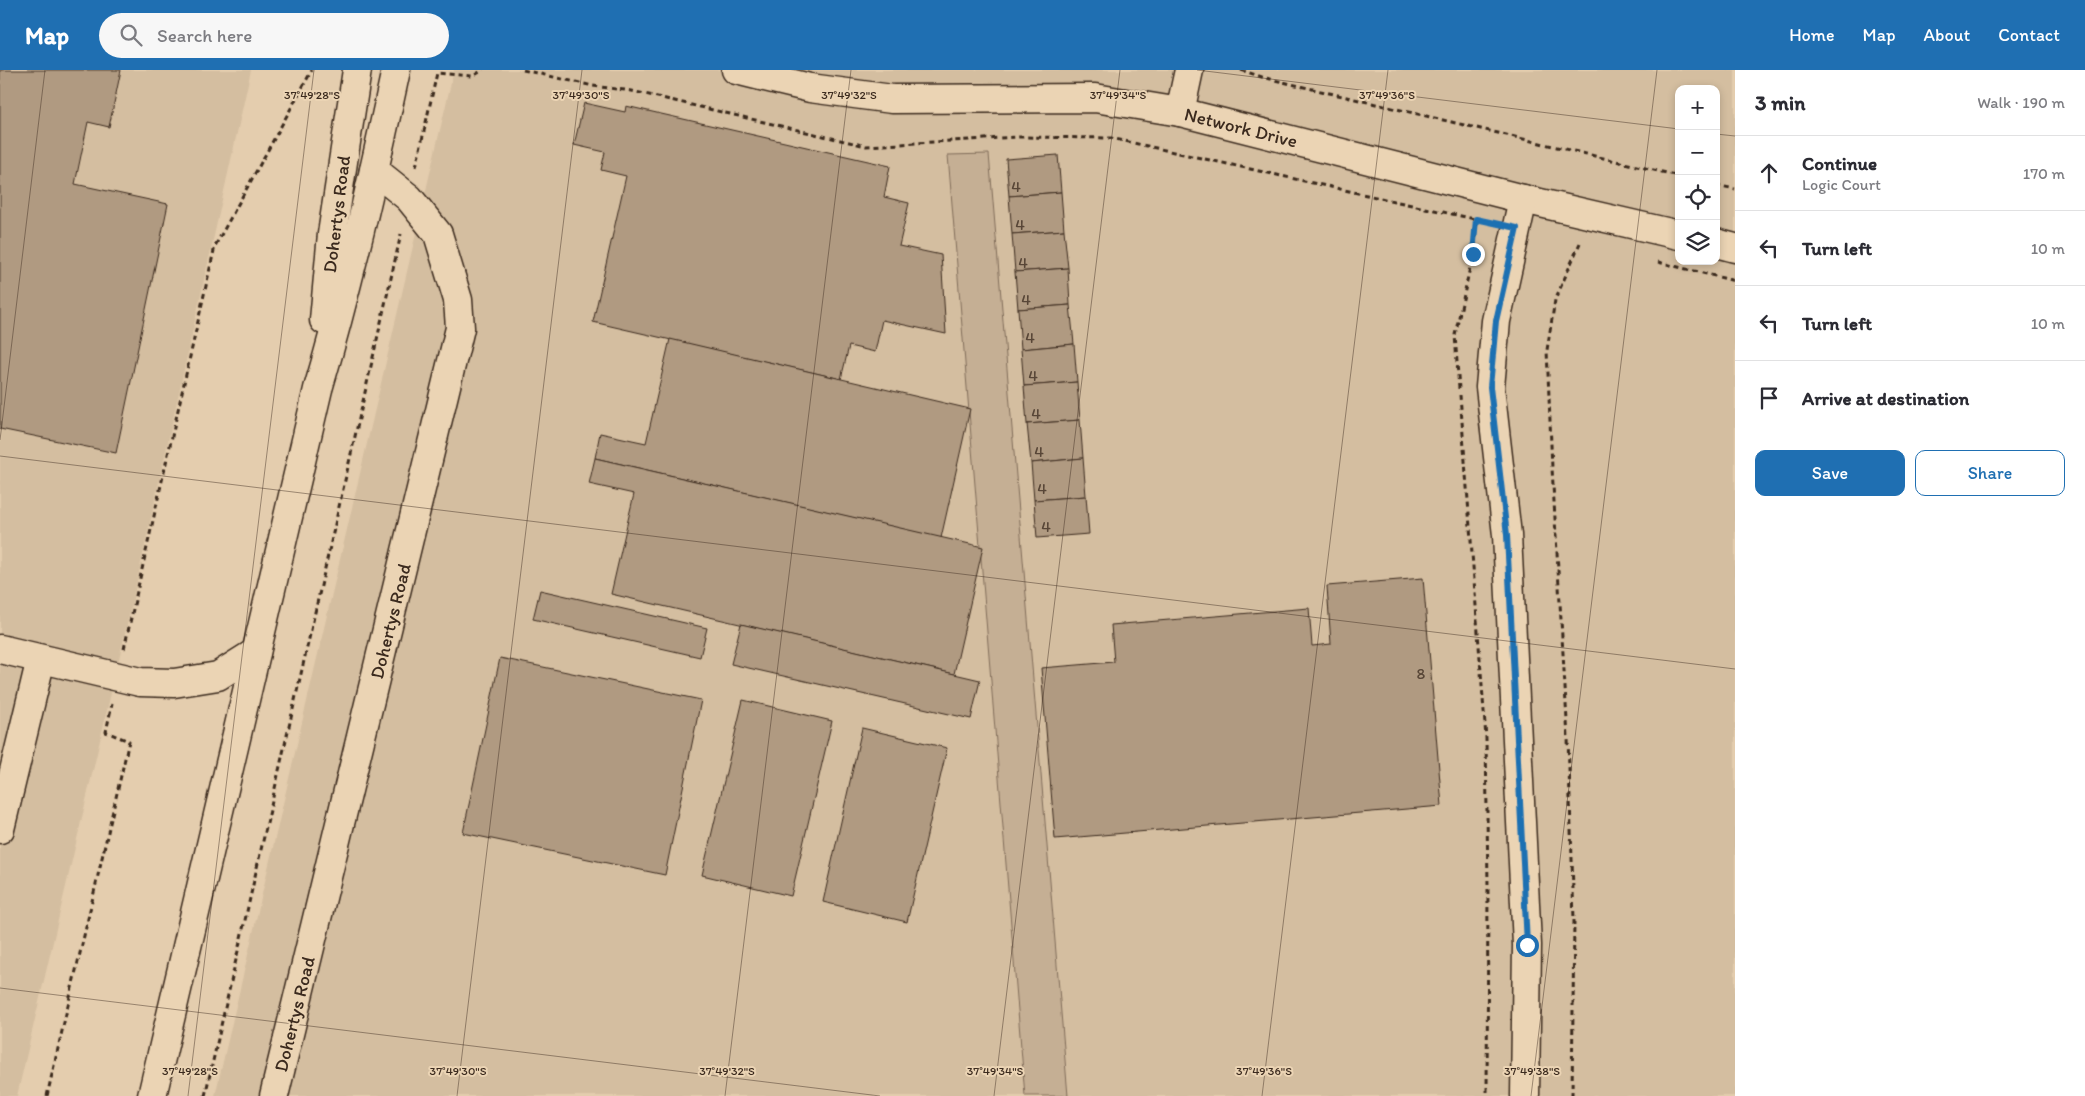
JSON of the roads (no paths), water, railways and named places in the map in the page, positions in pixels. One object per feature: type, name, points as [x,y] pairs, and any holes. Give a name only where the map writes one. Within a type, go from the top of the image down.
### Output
[{"type":"street","name":"Dohertys Road","points":[[318,388],[332,234],[357,70]]},
{"type":"street","name":"Dohertys Road","points":[[152,1096],[318,388],[338,321],[396,70]]},
{"type":"street","points":[[1180,112],[1189,70]]},
{"type":"street","name":"Network Drive","points":[[752,72],[810,88],[892,99],[1095,98],[1180,112],[1523,199],[1675,234]]},
{"type":"street","name":"Dohertys Road","points":[[274,1096],[460,328],[458,300],[438,234],[409,198],[374,170]]},
{"type":"street","points":[[1523,199],[1496,321],[1490,387],[1507,535],[1526,916],[1524,1096]]},
{"type":"street","points":[[1720,244],[1735,248]]},
{"type":"street","points":[[0,650],[140,682],[174,683],[218,676],[256,652]]},
{"type":"street","points":[[0,829],[41,659]]}]
